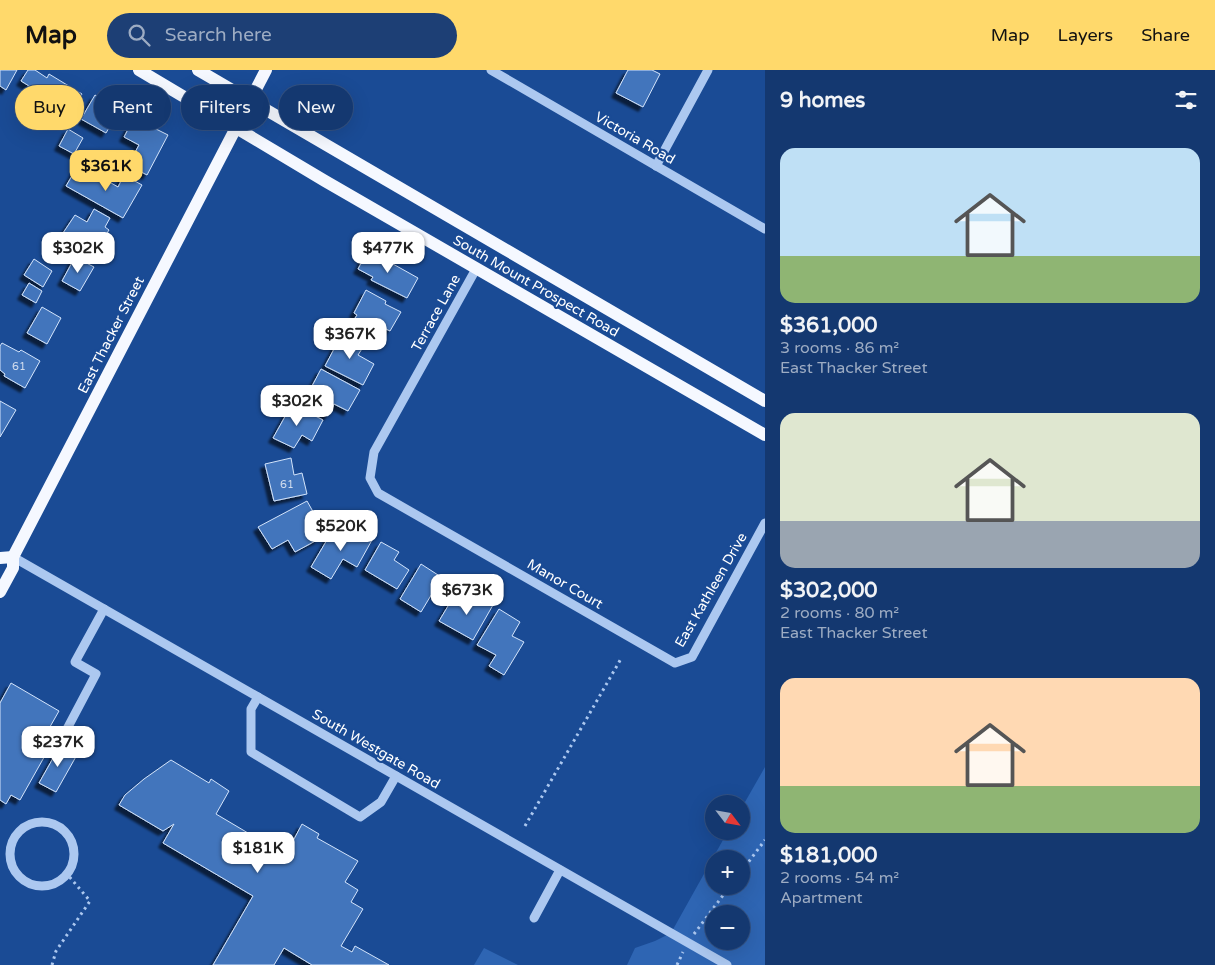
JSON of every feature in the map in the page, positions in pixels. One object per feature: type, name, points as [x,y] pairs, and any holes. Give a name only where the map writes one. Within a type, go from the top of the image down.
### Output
[{"type":"main road","name":"South Mount Prospect Road","points":[[139,70],[181,95]]},
{"type":"main road","name":"South Mount Prospect Road","points":[[198,70],[224,85]]},
{"type":"main road","name":"East Thacker Street","points":[[258,85],[266,70]]},
{"type":"main road","name":"South Mount Prospect Road","points":[[269,111],[765,401]]},
{"type":"main road","name":"East Thacker Street","points":[[0,592],[13,568],[6,557],[235,130]]},
{"type":"main road","name":"South Mount Prospect Road","points":[[239,130],[765,435]]},
{"type":"street","name":"Victoria Road","points":[[491,70],[765,230]]},
{"type":"street","points":[[656,166],[708,70]]},
{"type":"street","name":"Terrace Lane","points":[[370,478],[374,452],[476,269]]},
{"type":"street","name":"Manor Court","points":[[370,478],[378,493],[675,663]]},
{"type":"street","name":"East Kathleen Drive","points":[[675,663],[692,657],[765,523]]},
{"type":"street","name":"South Westgate Road","points":[[6,557],[104,609],[726,965]]},
{"type":"street","points":[[59,744],[96,674],[75,662],[104,609]]},
{"type":"street","points":[[258,697],[251,709],[251,752],[360,817],[381,802],[396,776]]},
{"type":"street","points":[[38,822],[48,822],[59,826],[67,833],[72,843],[74,854],[67,874],[59,881],[50,885],[30,884],[21,879],[11,862],[10,851],[18,832],[27,825],[38,822]]},
{"type":"street","points":[[0,852],[10,851]]},
{"type":"street","points":[[534,918],[560,870]]},
{"type":"path","points":[[525,826],[622,657]]},
{"type":"path","points":[[750,860],[765,840]]},
{"type":"path","points":[[52,965],[56,951],[90,901],[67,874]]},
{"type":"path","points":[[694,935],[723,895]]},
{"type":"path","points":[[677,965],[683,954]]},
{"type":"shaded area","points":[[765,767],[765,965],[627,965],[635,948],[671,933],[705,872],[705,895],[750,895],[750,850],[717,850],[723,840],[750,840],[749,795]]},
{"type":"shaded area","points":[[484,948],[518,965],[474,965]]},
{"type":"building","points":[[0,70],[17,70],[6,90],[0,86]]},
{"type":"building","points":[[28,70],[35,70],[47,78],[49,74],[67,85],[27,85],[21,81]]},
{"type":"building","points":[[628,70],[652,70],[660,74],[643,107],[616,93]]},
{"type":"building","points":[[94,97],[94,126],[84,121],[84,114]]},
{"type":"building","points":[[67,130],[83,138],[74,154],[59,146]]},
{"type":"building","points":[[128,130],[158,130],[168,135],[147,175],[128,165],[139,145],[124,137]]},
{"type":"building","points":[[76,169],[97,181],[99,176],[118,187],[124,175],[142,185],[123,218],[66,186]]},
{"type":"building","points":[[94,209],[110,218],[105,227],[109,230],[100,244],[97,242],[90,254],[61,236],[75,215],[87,222]]},
{"type":"building","points":[[368,250],[418,278],[407,298],[371,280],[373,277],[358,269]]},
{"type":"building","points":[[75,257],[94,267],[80,291],[62,281]]},
{"type":"building","points":[[34,259],[52,271],[43,287],[24,275]]},
{"type":"building","points":[[29,283],[42,291],[36,303],[22,295]]},
{"type":"building","points":[[366,290],[386,301],[385,304],[401,312],[390,331],[376,324],[370,336],[350,326],[357,315],[354,313]]},
{"type":"building","points":[[42,307],[61,318],[47,344],[27,333]]},
{"type":"building","points":[[343,332],[365,344],[358,355],[374,364],[363,385],[325,366]]},
{"type":"building","points":[[2,343],[19,352],[21,350],[40,361],[25,388],[4,376],[5,374],[0,370],[0,346]]},
{"type":"building","points":[[321,369],[360,390],[348,411],[334,404],[328,416],[303,403]]},
{"type":"building","points":[[0,401],[16,410],[0,437]]},
{"type":"building","points":[[292,404],[323,420],[312,441],[302,435],[294,448],[273,438]]},
{"type":"building","points":[[291,458],[294,475],[302,473],[307,494],[274,501],[265,464]]},
{"type":"building","points":[[307,501],[320,524],[313,528],[319,539],[295,552],[288,540],[272,549],[258,527]]},
{"type":"building","points":[[334,528],[350,538],[355,529],[372,540],[357,567],[343,559],[331,579],[311,567]]},
{"type":"building","points":[[381,542],[399,552],[394,560],[409,570],[397,589],[365,570]]},
{"type":"building","points":[[421,564],[452,584],[444,599],[433,592],[421,612],[400,599]]},
{"type":"building","points":[[472,593],[493,605],[473,640],[439,621],[451,601],[463,608]]},
{"type":"building","points":[[499,609],[520,622],[512,636],[524,642],[504,675],[489,666],[496,655],[477,645]]},
{"type":"building","points":[[11,683],[59,711],[39,746],[47,752],[20,800],[11,795],[6,804],[0,800],[0,703]]},
{"type":"building","points":[[61,744],[78,753],[56,792],[39,783]]},
{"type":"building","points":[[171,760],[209,783],[211,779],[229,791],[216,814],[280,852],[288,838],[293,841],[302,824],[319,834],[317,838],[358,861],[345,882],[358,890],[351,902],[363,909],[341,946],[352,952],[355,946],[389,965],[312,965],[284,948],[274,965],[213,965],[253,896],[163,843],[174,824],[163,831],[119,805],[125,795]]}]
